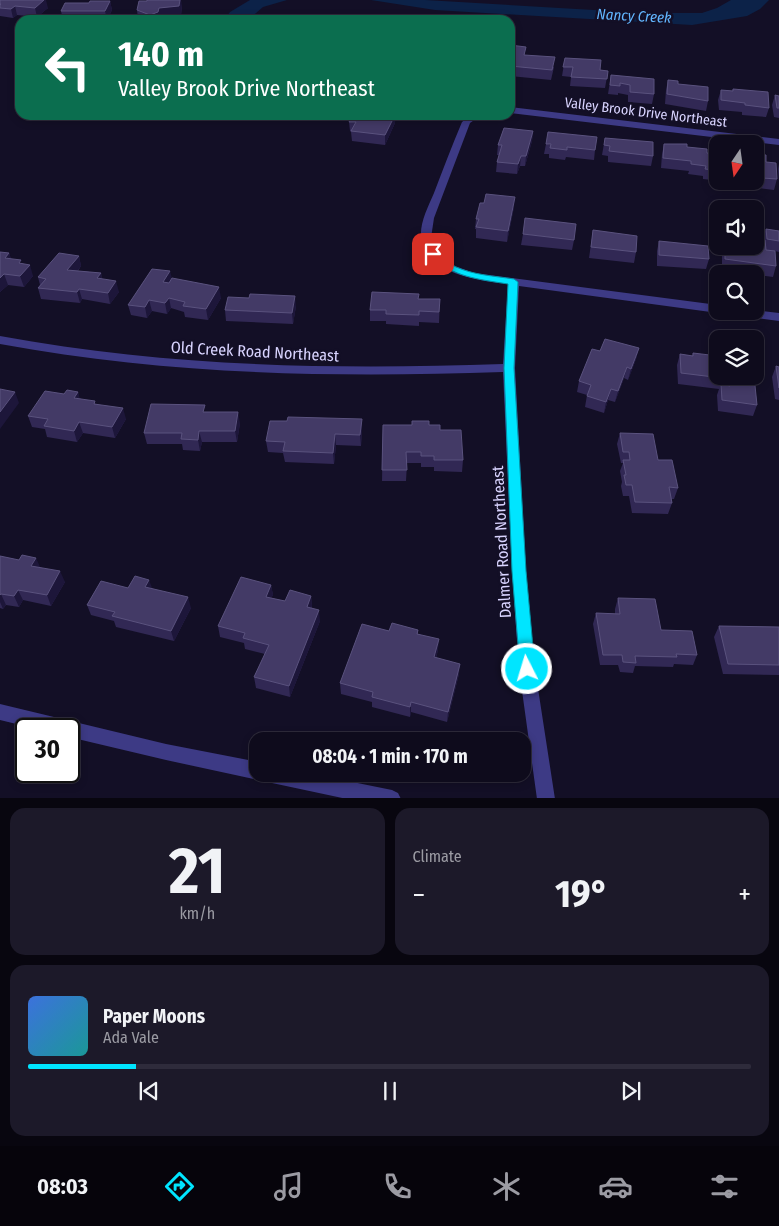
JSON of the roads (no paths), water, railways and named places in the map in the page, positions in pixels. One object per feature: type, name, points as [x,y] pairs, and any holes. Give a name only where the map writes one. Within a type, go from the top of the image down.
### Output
[{"type":"street","name":"Valley Brook Drive Northeast","points":[[515,111],[779,142]]},
{"type":"street","points":[[469,120],[466,122],[429,218],[426,238],[433,254],[451,268],[472,276],[709,308]]},
{"type":"street","name":"Dalmer Road Northeast","points":[[514,282],[509,368],[519,571],[526,649],[546,798]]},
{"type":"street","points":[[764,315],[779,317]]},
{"type":"street","name":"Old Creek Road Northeast","points":[[0,340],[97,356],[233,368],[384,371],[509,368]]},
{"type":"street","points":[[0,712],[166,752],[249,769]]},
{"type":"street","points":[[312,782],[392,798]]},
{"type":"water","points":[[250,0],[287,0],[263,7],[254,15],[228,15]]},
{"type":"water","name":"Nancy Creek","points":[[371,0],[425,0],[645,13],[702,13],[717,8],[731,0],[769,0],[760,9],[747,16],[692,25],[435,10]]}]
